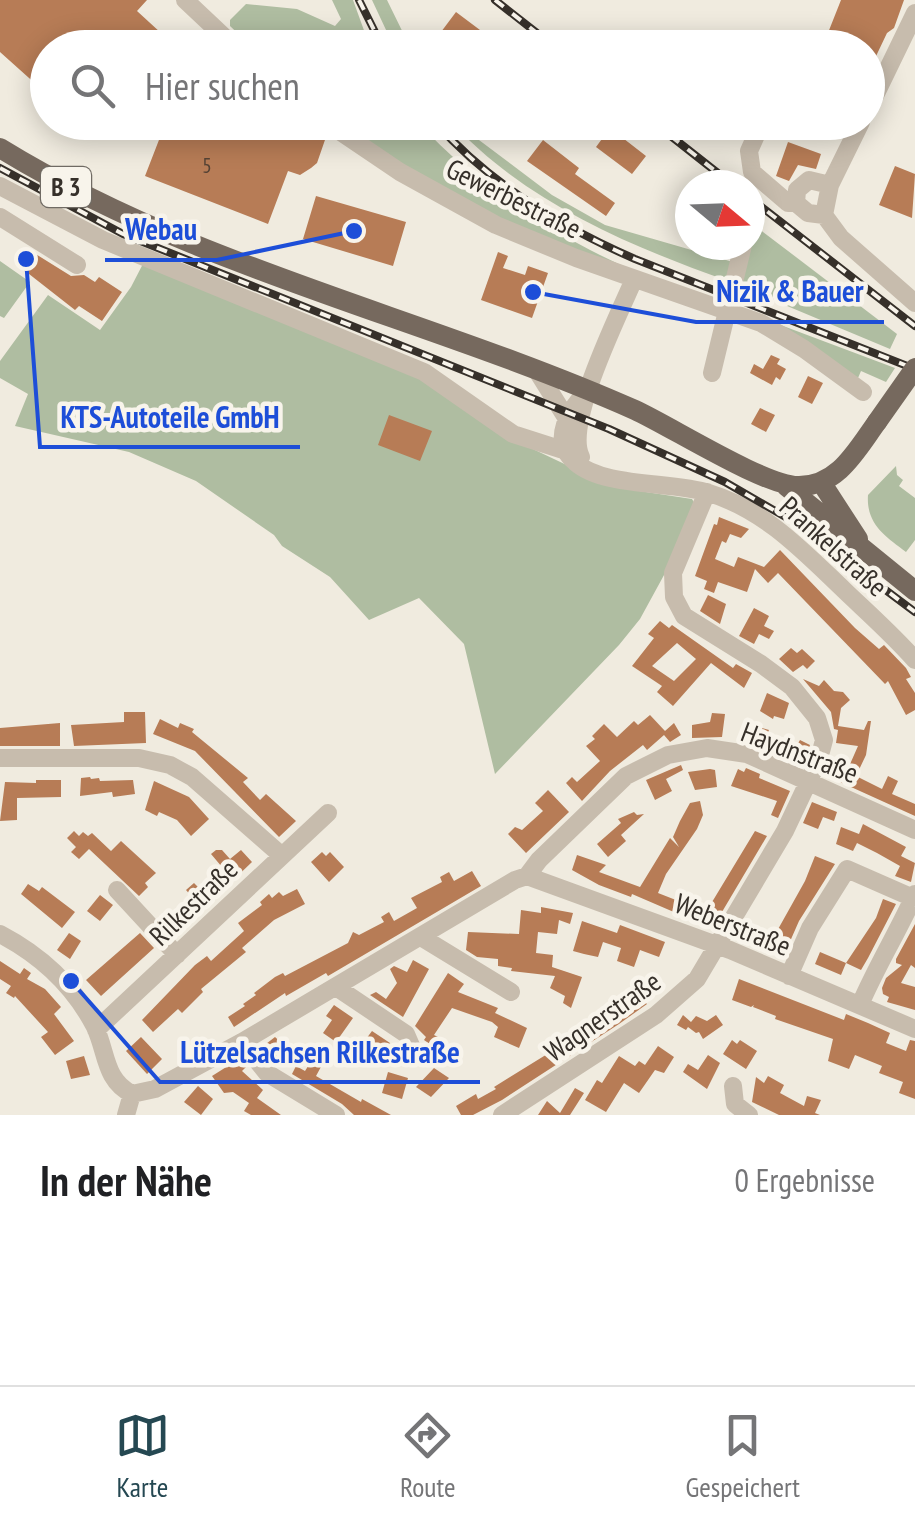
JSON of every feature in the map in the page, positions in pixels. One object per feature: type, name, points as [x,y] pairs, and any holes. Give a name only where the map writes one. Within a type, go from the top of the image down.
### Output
[{"type":"main road","name":"B 3","points":[[0,148],[134,220],[588,390],[666,424],[759,475],[784,484],[821,482]]},
{"type":"main road","points":[[915,368],[846,465],[821,482],[839,521],[867,554],[915,591]]},
{"type":"main road","points":[[839,521],[846,465]]},
{"type":"main road","points":[[784,484],[839,521]]},
{"type":"street","points":[[184,0],[216,30]]},
{"type":"street","points":[[885,75],[915,13]]},
{"type":"street","name":"Gewerbestraße","points":[[353,140],[476,215],[576,258],[761,323],[804,348],[863,392]]},
{"type":"street","points":[[754,140],[749,151],[752,172],[788,203],[808,213],[824,215],[841,238],[915,303]]},
{"type":"street","points":[[824,215],[830,186],[852,140]]},
{"type":"street","points":[[796,204],[797,190],[804,183],[810,180],[830,186]]},
{"type":"street","points":[[0,186],[103,240],[413,367],[512,434],[572,450],[588,390],[634,279]]},
{"type":"street","points":[[0,217],[76,265]]},
{"type":"street","points":[[712,373],[739,260]]},
{"type":"street","points":[[537,371],[567,419]]},
{"type":"street","points":[[567,419],[570,408],[588,390]]},
{"type":"street","name":"Prankelstraße","points":[[567,419],[564,432],[587,470],[707,492],[738,504],[784,532],[915,660]]},
{"type":"street","name":"Wagnerstraße","points":[[502,1115],[656,1015],[697,979],[785,831],[824,740],[817,718],[792,687],[684,616],[674,596],[673,574],[707,492]]},
{"type":"street","name":"Haydnstraße","points":[[132,1094],[155,1089],[242,1042],[527,876],[626,776],[668,755],[707,748],[746,754],[915,830]]},
{"type":"street","points":[[0,758],[140,758],[170,764],[206,788],[282,855]]},
{"type":"street","name":"Rilkestraße","points":[[96,1030],[328,813]]},
{"type":"street","points":[[789,976],[810,928],[847,869],[914,896],[909,923],[880,958],[860,1005]]},
{"type":"street","name":"Weberstraße","points":[[527,876],[716,945],[915,1029]]},
{"type":"street","points":[[117,890],[178,955]]},
{"type":"street","points":[[0,934],[26,948],[66,983],[96,1030],[109,1073],[122,1089],[132,1094],[126,1115]]},
{"type":"street","points":[[420,937],[511,992]]},
{"type":"street","points":[[336,987],[406,1034],[412,1048]]},
{"type":"street","points":[[242,1042],[268,1073],[336,1115]]},
{"type":"street","points":[[733,1086],[735,1104],[749,1115]]},
{"type":"green space","points":[[332,0],[353,0],[364,30],[234,30],[230,26],[230,20],[246,4],[297,9],[335,26],[341,19]]},
{"type":"green space","points":[[372,0],[387,0],[402,30],[386,30]]},
{"type":"green space","points":[[364,140],[435,140],[516,206],[627,268],[624,272],[467,204]]},
{"type":"green space","points":[[470,140],[479,140],[552,195],[605,225],[675,245],[675,260],[733,262],[728,281],[653,252],[616,236],[512,176]]},
{"type":"green space","points":[[765,233],[897,334],[890,349],[737,285],[745,260],[765,260]]},
{"type":"green space","points":[[146,258],[408,370],[516,441],[613,487],[692,499],[699,511],[640,619],[495,774],[464,644],[419,598],[369,620],[330,577],[196,481],[129,452],[15,426],[28,394],[0,378],[0,361],[48,295],[100,330]]},
{"type":"green space","points":[[0,261],[30,282],[4,318],[0,316]]},
{"type":"green space","points":[[762,318],[895,368],[886,382],[861,371],[858,378]]},
{"type":"green space","points":[[896,466],[897,475],[903,480],[899,486],[915,498],[915,540],[906,552],[878,528],[868,505],[868,495]]},
{"type":"building","points":[[0,0],[147,0],[137,11],[158,30],[30,30],[30,79],[0,52]]},
{"type":"building","points":[[841,0],[904,0],[894,28],[885,37],[885,30],[829,30]]},
{"type":"building","points":[[456,12],[480,30],[442,30]]},
{"type":"building","points":[[159,140],[325,140],[317,163],[300,175],[288,171],[268,224],[145,176]]},
{"type":"building","points":[[543,140],[579,168],[575,174],[615,203],[606,216],[527,161]]},
{"type":"building","points":[[601,140],[625,140],[646,156],[632,174],[596,147]]},
{"type":"building","points":[[788,142],[821,154],[816,169],[798,165],[789,181],[776,176]]},
{"type":"building","points":[[895,166],[915,174],[912,218],[879,205]]},
{"type":"building","points":[[316,196],[406,222],[393,266],[303,239]]},
{"type":"building","points":[[26,248],[71,276],[84,275],[95,282],[99,277],[122,292],[102,321],[79,306],[75,310],[15,263]]},
{"type":"building","points":[[498,252],[508,256],[503,268],[525,275],[528,266],[548,273],[532,318],[481,300]]},
{"type":"building","points":[[771,355],[780,359],[777,364],[786,369],[772,385],[750,373],[754,364],[763,369]]},
{"type":"building","points":[[808,376],[823,383],[812,404],[798,397]]},
{"type":"building","points":[[760,408],[775,415],[766,432],[751,424]]},
{"type":"building","points":[[389,415],[432,431],[420,461],[378,445]]},
{"type":"building","points":[[719,517],[749,529],[741,538],[730,534],[726,543],[722,541],[715,559],[734,567],[738,557],[764,567],[780,550],[855,628],[879,649],[884,645],[906,668],[911,677],[906,679],[915,693],[915,710],[906,715],[888,681],[885,684],[778,573],[768,583],[755,569],[747,592],[718,582],[714,593],[704,589],[707,581],[695,576]]},
{"type":"building","points":[[708,595],[726,604],[720,624],[700,611]]},
{"type":"building","points":[[754,608],[769,616],[764,626],[774,631],[769,639],[759,634],[754,644],[739,636]]},
{"type":"building","points":[[660,621],[669,628],[672,625],[733,668],[736,664],[752,673],[744,688],[711,663],[673,706],[657,692],[662,686],[632,666],[654,638],[648,634]],"holes":[[[677,643],[696,659],[674,681],[652,666]]]},
{"type":"building","points":[[791,648],[797,653],[802,649],[815,661],[807,669],[803,665],[793,672],[779,659]]},
{"type":"building","points":[[803,679],[819,686],[824,680],[850,700],[841,708],[838,726],[864,730],[871,721],[866,755],[856,776],[882,789],[888,776],[898,781],[892,794],[915,804],[915,816],[829,777],[834,766],[847,771],[858,746],[836,743],[838,730],[834,729],[831,712]]},
{"type":"building","points":[[767,693],[789,703],[784,719],[773,719],[760,711]]},
{"type":"building","points":[[124,712],[145,712],[146,743],[74,746],[71,725],[124,722]]},
{"type":"building","points":[[712,713],[725,714],[722,737],[692,738],[692,725],[710,722]]},
{"type":"building","points":[[650,715],[665,731],[674,723],[681,735],[670,742],[664,735],[647,750],[643,745],[610,771],[582,801],[566,783],[572,777],[577,782],[600,761],[586,746],[595,739],[592,736],[604,724],[617,737],[634,721],[638,725]]},
{"type":"building","points":[[160,719],[178,728],[180,723],[194,729],[192,732],[248,778],[243,782],[260,800],[266,794],[296,821],[279,837],[195,751],[153,734]]},
{"type":"building","points":[[60,723],[60,746],[0,746],[0,728]]},
{"type":"building","points":[[749,724],[769,730],[766,737],[794,750],[800,740],[810,745],[805,759],[797,763],[743,740]]},
{"type":"building","points":[[681,765],[683,770],[666,779],[672,791],[655,800],[646,780]]},
{"type":"building","points":[[746,768],[790,791],[778,818],[771,815],[777,801],[731,786],[738,769],[744,772]]},
{"type":"building","points":[[715,770],[717,787],[695,790],[688,772]]},
{"type":"building","points":[[81,778],[100,781],[133,780],[135,794],[80,796]]},
{"type":"building","points":[[61,780],[61,797],[17,798],[17,820],[0,821],[5,782]]},
{"type":"building","points":[[154,781],[189,797],[209,819],[191,836],[177,820],[145,810]]},
{"type":"building","points":[[548,790],[569,812],[526,853],[508,834],[515,827],[522,830],[543,811],[535,803]]},
{"type":"building","points":[[700,801],[703,815],[697,829],[666,874],[658,893],[709,913],[704,925],[632,894],[631,897],[599,885],[572,870],[577,855],[606,865],[599,872],[640,887],[670,838],[679,847],[673,837],[680,821],[690,803]]},
{"type":"building","points":[[812,802],[837,812],[834,821],[823,817],[818,829],[803,823]]},
{"type":"building","points":[[634,812],[644,814],[621,835],[626,841],[608,857],[597,844],[621,823],[618,819]]},
{"type":"building","points":[[863,824],[906,847],[901,856],[915,863],[911,882],[895,876],[900,866],[877,853],[857,843],[853,851],[836,844],[841,827],[859,834]]},
{"type":"building","points":[[74,831],[79,836],[92,833],[111,851],[121,841],[156,873],[145,883],[148,887],[139,896],[89,849],[79,859],[71,852],[76,847],[67,838]]},
{"type":"building","points":[[755,831],[767,836],[719,917],[706,912]]},
{"type":"building","points":[[222,850],[230,859],[241,850],[252,862],[177,934],[166,922],[193,898],[186,890],[194,883],[199,888],[222,867],[211,854]]},
{"type":"building","points":[[322,852],[326,856],[330,852],[344,867],[329,882],[311,862]]},
{"type":"building","points":[[815,856],[835,864],[788,946],[777,944],[774,953],[736,938],[742,927],[772,940]]},
{"type":"building","points":[[472,871],[481,886],[328,976],[326,973],[286,996],[285,993],[234,1027],[228,1017],[275,977],[283,973],[285,976],[348,943],[353,932],[359,935],[384,922],[381,917],[389,912],[394,921],[417,908],[411,898],[442,882],[440,877],[449,872],[454,881]]},
{"type":"building","points":[[28,884],[39,891],[42,887],[75,912],[62,928],[21,894]]},
{"type":"building","points":[[297,889],[305,904],[274,920],[242,948],[246,952],[201,989],[203,992],[182,1013],[178,1009],[153,1032],[142,1020],[195,965],[207,956],[211,961],[244,931],[238,923],[262,905],[260,902],[269,894],[272,898],[279,892],[283,896]]},
{"type":"building","points":[[100,895],[113,905],[100,921],[87,911]]},
{"type":"building","points":[[883,899],[896,904],[861,970],[846,963],[876,918]]},
{"type":"building","points":[[541,907],[573,913],[570,924],[559,920],[557,934],[538,932],[536,953],[553,955],[552,967],[582,977],[571,1008],[563,1003],[565,996],[550,988],[555,976],[511,971],[512,968],[498,966],[498,959],[477,957],[466,950],[468,932],[519,934],[521,910],[541,913]]},
{"type":"building","points":[[582,921],[617,933],[620,925],[665,942],[659,957],[640,950],[634,967],[617,961],[621,948],[603,942],[598,957],[573,951]]},
{"type":"building","points":[[915,924],[915,968],[911,965],[901,983],[915,987],[915,1010],[887,1002],[889,997],[882,988],[886,978],[902,965],[896,959]]},
{"type":"building","points":[[69,933],[81,941],[70,959],[57,950]]},
{"type":"building","points":[[140,933],[154,948],[101,996],[86,980]]},
{"type":"building","points":[[820,952],[846,963],[841,975],[815,964]]},
{"type":"building","points":[[413,960],[429,969],[403,1017],[370,995],[376,992],[386,999],[397,983],[390,969],[394,966],[407,972]]},
{"type":"building","points":[[0,961],[20,974],[24,968],[31,973],[27,979],[45,989],[61,1007],[54,1014],[74,1041],[55,1055],[41,1037],[48,1032],[15,996],[6,993],[11,986],[0,979]]},
{"type":"building","points":[[448,973],[464,984],[458,992],[498,1008],[495,1013],[527,1028],[519,1048],[494,1037],[498,1027],[492,1022],[452,1008],[434,1035],[438,1037],[433,1046],[424,1040],[426,1037],[415,1026]]},
{"type":"building","points":[[739,979],[844,1020],[846,1014],[868,1023],[890,1033],[886,1043],[906,1051],[910,1040],[915,1041],[915,1099],[899,1093],[903,1082],[879,1073],[882,1066],[855,1055],[849,1069],[828,1061],[833,1039],[775,1019],[776,1016],[754,1005],[732,1000]]},
{"type":"building","points":[[639,993],[647,1004],[619,1024],[502,1100],[473,1115],[461,1115],[456,1106],[476,1094],[478,1099],[496,1089],[557,1048],[553,1043],[561,1038],[564,1041]]},
{"type":"building","points":[[334,1005],[353,1018],[336,1042],[323,1033],[332,1020],[326,1016]]},
{"type":"building","points":[[683,1015],[691,1022],[696,1016],[707,1021],[716,1015],[723,1025],[703,1039],[699,1032],[677,1025]]},
{"type":"building","points":[[372,1031],[390,1043],[387,1048],[396,1054],[395,1060],[385,1065],[379,1060],[381,1056],[363,1043]]},
{"type":"building","points":[[141,1037],[162,1059],[147,1074],[126,1051]]},
{"type":"building","points":[[275,1037],[290,1051],[277,1064],[262,1047]]},
{"type":"building","points":[[732,1040],[737,1044],[740,1040],[757,1051],[746,1069],[723,1054]]},
{"type":"building","points":[[658,1046],[674,1057],[664,1073],[655,1070],[639,1093],[624,1083],[606,1112],[585,1100],[597,1080],[602,1083],[619,1056],[635,1066],[639,1061],[645,1065]]},
{"type":"building","points":[[708,1055],[720,1063],[707,1089],[683,1072],[688,1064],[698,1070]]},
{"type":"building","points":[[84,1056],[90,1075],[71,1079],[66,1061]]},
{"type":"building","points":[[239,1059],[246,1067],[242,1071],[263,1090],[257,1098],[281,1115],[251,1115],[244,1111],[249,1103],[233,1092],[224,1093],[212,1076]]},
{"type":"building","points":[[312,1060],[322,1065],[316,1076],[391,1115],[354,1115],[292,1074],[296,1066],[305,1071]]},
{"type":"building","points":[[434,1068],[449,1078],[431,1097],[416,1087]]},
{"type":"building","points":[[388,1072],[408,1078],[402,1099],[382,1093]]},
{"type":"building","points":[[768,1076],[784,1085],[780,1093],[804,1106],[807,1096],[821,1100],[815,1113],[820,1115],[779,1115],[752,1102],[756,1077],[764,1083]]},
{"type":"building","points":[[198,1086],[213,1099],[201,1115],[184,1102]]},
{"type":"building","points":[[575,1088],[584,1093],[570,1115],[538,1115],[547,1101],[560,1113]]},
{"type":"railway","points":[[359,0],[374,30]]},
{"type":"railway","points":[[495,0],[533,30]]},
{"type":"railway","points":[[452,140],[502,184],[580,233],[635,259],[915,369]]},
{"type":"railway","points":[[676,140],[714,170]]},
{"type":"railway","points":[[0,168],[123,234],[609,429],[725,482],[796,523],[915,612]]},
{"type":"railway","points":[[765,210],[915,326]]},
{"type":"place","name":"Webau","points":[[354,231]]},
{"type":"place","name":"KTS-Autoteile GmbH","points":[[26,259]]},
{"type":"place","name":"Nizik & Bauer","points":[[533,292]]},
{"type":"place","name":"Lützelsachsen Rilkestraße","points":[[71,981]]}]
